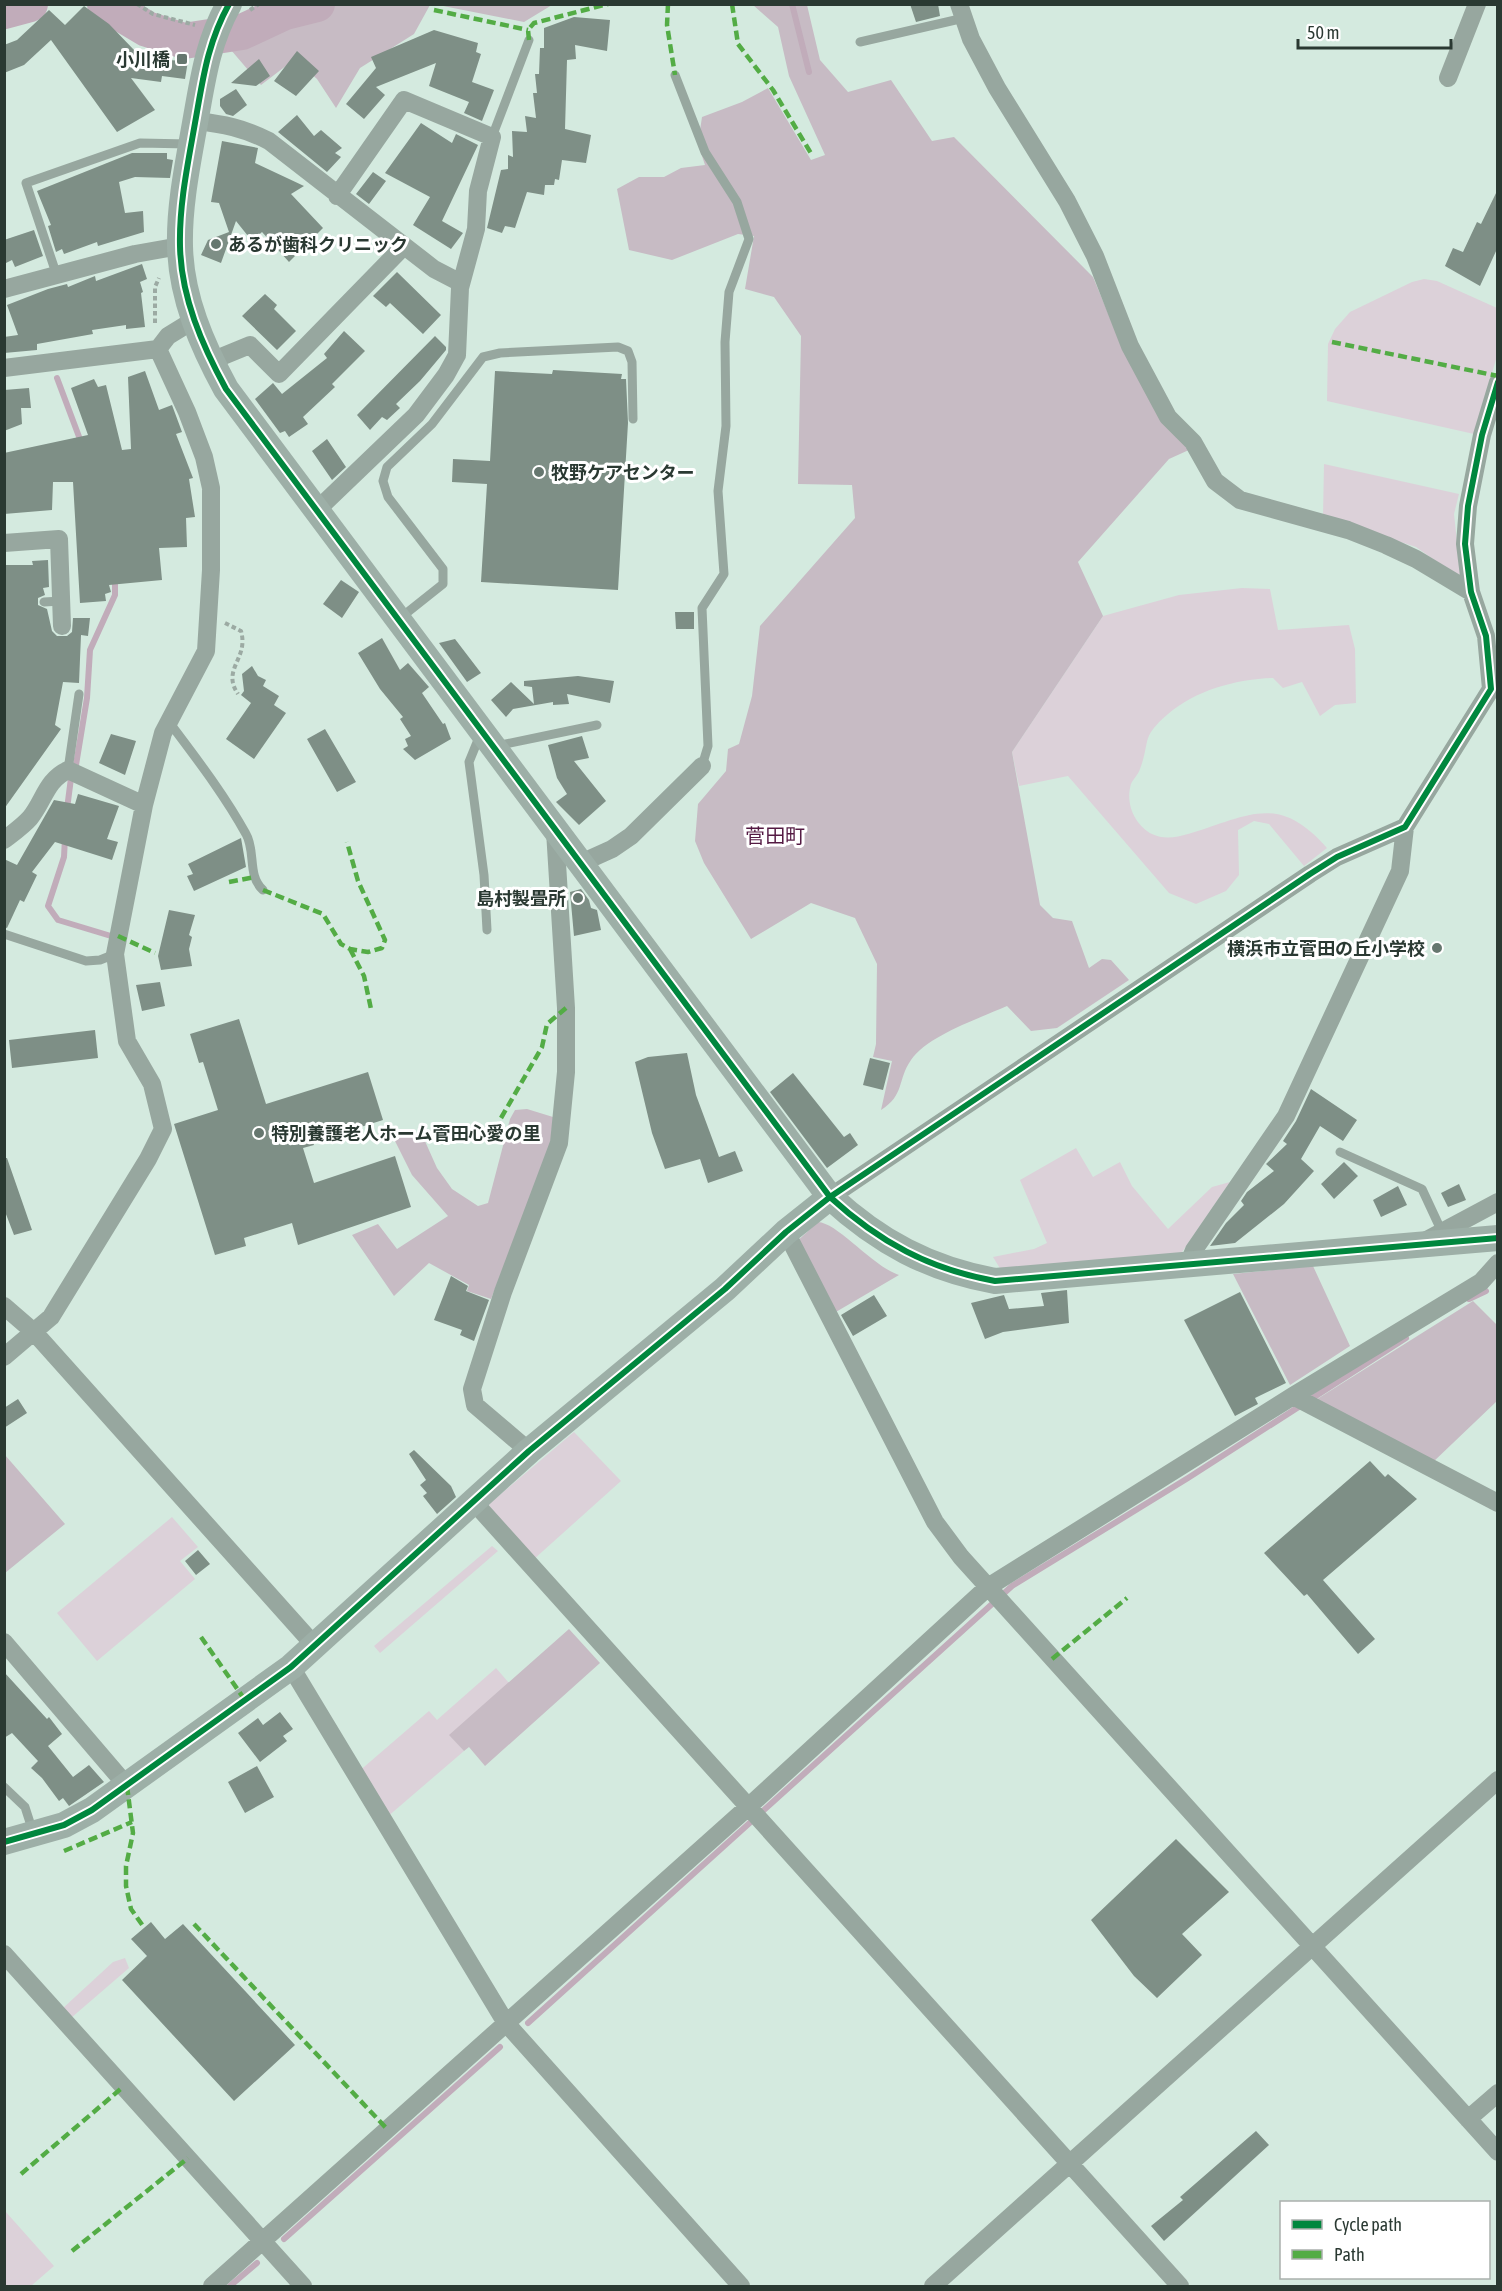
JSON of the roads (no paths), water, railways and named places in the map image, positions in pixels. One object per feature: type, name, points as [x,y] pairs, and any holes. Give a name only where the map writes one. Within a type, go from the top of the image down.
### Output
[{"type":"street","points":[[1448,78],[1478,4]]},
{"type":"street","points":[[961,11],[971,39],[997,88],[1067,201],[1095,256],[1130,346],[1168,417],[1193,442],[1215,481],[1240,500],[1348,530],[1386,545],[1416,559],[1471,592]]},
{"type":"street","points":[[224,15],[207,52],[180,246],[194,320],[211,361],[226,389],[830,1197],[871,1233],[920,1259],[967,1276],[995,1281],[1035,1280],[1497,1238]]},
{"type":"street","points":[[317,510],[416,415],[447,375],[457,355],[461,283],[476,229],[478,191],[492,137],[404,100],[337,196]]},
{"type":"street","points":[[194,133],[230,124],[248,130],[290,156],[337,196],[434,269],[461,283]]},
{"type":"street","points":[[4,290],[135,254],[180,246]]},
{"type":"street","points":[[211,361],[250,345],[279,374],[404,246]]},
{"type":"street","points":[[4,368],[159,347],[194,320]]},
{"type":"street","points":[[4,1357],[51,1317],[148,1160],[163,1129],[152,1084],[127,1041],[115,954],[144,805],[163,733],[206,651],[211,570],[211,488],[204,457],[192,423],[159,347]]},
{"type":"street","points":[[1188,1265],[1194,1250],[1286,1116],[1400,871],[1405,827],[1493,693],[1486,636],[1471,592],[1465,544],[1468,506],[1482,435],[1497,382]]},
{"type":"street","points":[[4,543],[59,539],[52,602],[62,626]]},
{"type":"street","points":[[581,863],[612,849],[631,836],[702,766]]},
{"type":"street","points":[[4,840],[30,818],[46,789],[58,775],[68,770],[144,805]]},
{"type":"street","points":[[4,1842],[63,1825],[127,1786],[291,1667],[529,1450],[716,1296],[786,1232],[830,1197],[1310,874],[1337,857],[1405,827]]},
{"type":"street","points":[[529,1450],[475,1405],[472,1389],[503,1292],[559,1143],[566,1072],[566,1008],[555,829]]},
{"type":"street","points":[[1416,1246],[1497,1202]]},
{"type":"street","points":[[786,1232],[935,1522],[988,1587],[1497,2152]]},
{"type":"street","points":[[212,2286],[747,1808],[988,1587],[1293,1396],[1481,1282],[1497,1263]]},
{"type":"street","points":[[4,1306],[34,1332],[315,1646]]},
{"type":"street","points":[[1293,1396],[1497,1503]]},
{"type":"street","points":[[472,1500],[747,1808],[1180,2286]]},
{"type":"street","points":[[4,1642],[127,1786]]},
{"type":"street","points":[[291,1667],[506,2024],[741,2286]]},
{"type":"street","points":[[933,2286],[1497,1780]]},
{"type":"street","points":[[4,1954],[303,2286]]},
{"type":"street","points":[[1468,2119],[1497,2093]]},
{"type":"lane","points":[[860,42],[961,11]]},
{"type":"lane","points":[[492,137],[529,40]]},
{"type":"lane","points":[[675,75],[705,152],[737,202],[749,239],[729,292],[725,342],[726,426],[718,491],[724,574],[702,608],[708,746],[702,766]]},
{"type":"lane","points":[[57,276],[26,183],[140,143],[194,133]]},
{"type":"lane","points":[[399,619],[443,584],[443,569],[388,497],[383,481],[387,467],[432,424],[483,357],[500,352],[618,347],[628,351],[632,362],[633,419]]},
{"type":"lane","points":[[68,770],[79,694]]},
{"type":"lane","points":[[169,722],[248,836],[257,885],[263,890]]},
{"type":"lane","points":[[487,930],[484,875],[469,762],[487,739],[597,725]]},
{"type":"lane","points":[[4,933],[86,961],[100,960],[115,954]]},
{"type":"lane","points":[[1340,1152],[1422,1189],[1442,1232]]},
{"type":"lane","points":[[4,1787],[25,1807],[34,1834]]},
{"type":"waterway","points":[[4,11],[30,4]]},
{"type":"waterway","points":[[105,4],[147,29],[184,41],[242,32],[285,12],[317,4]]},
{"type":"waterway","points":[[792,4],[809,72]]},
{"type":"waterway","points":[[57,378],[81,442]]},
{"type":"waterway","points":[[76,765],[87,698],[90,650],[115,595],[115,578]]},
{"type":"waterway","points":[[67,809],[71,778]]},
{"type":"waterway","points":[[65,838],[64,857],[48,906],[58,920],[111,936]]},
{"type":"waterway","points":[[1469,1299],[1486,1291]]},
{"type":"waterway","points":[[528,2023],[1012,1586],[1188,1478],[1406,1338]]},
{"type":"waterway","points":[[284,2239],[500,2047]]},
{"type":"waterway","points":[[230,2286],[257,2263]]},
{"type":"place","name":"小川橋","points":[[182,59]]},
{"type":"place","name":"あるが歯科クリニック","points":[[216,244]]},
{"type":"place","name":"牧野ケアセンター","points":[[539,472]]},
{"type":"place","name":"島村製畳所","points":[[578,898]]},
{"type":"place","name":"横浜市立菅田の丘小学校","points":[[1437,948]]},
{"type":"place","name":"特別養護老人ホーム菅田心愛の里","points":[[259,1133]]},
{"type":"district","name":"菅田町","points":[[775,835]]}]
